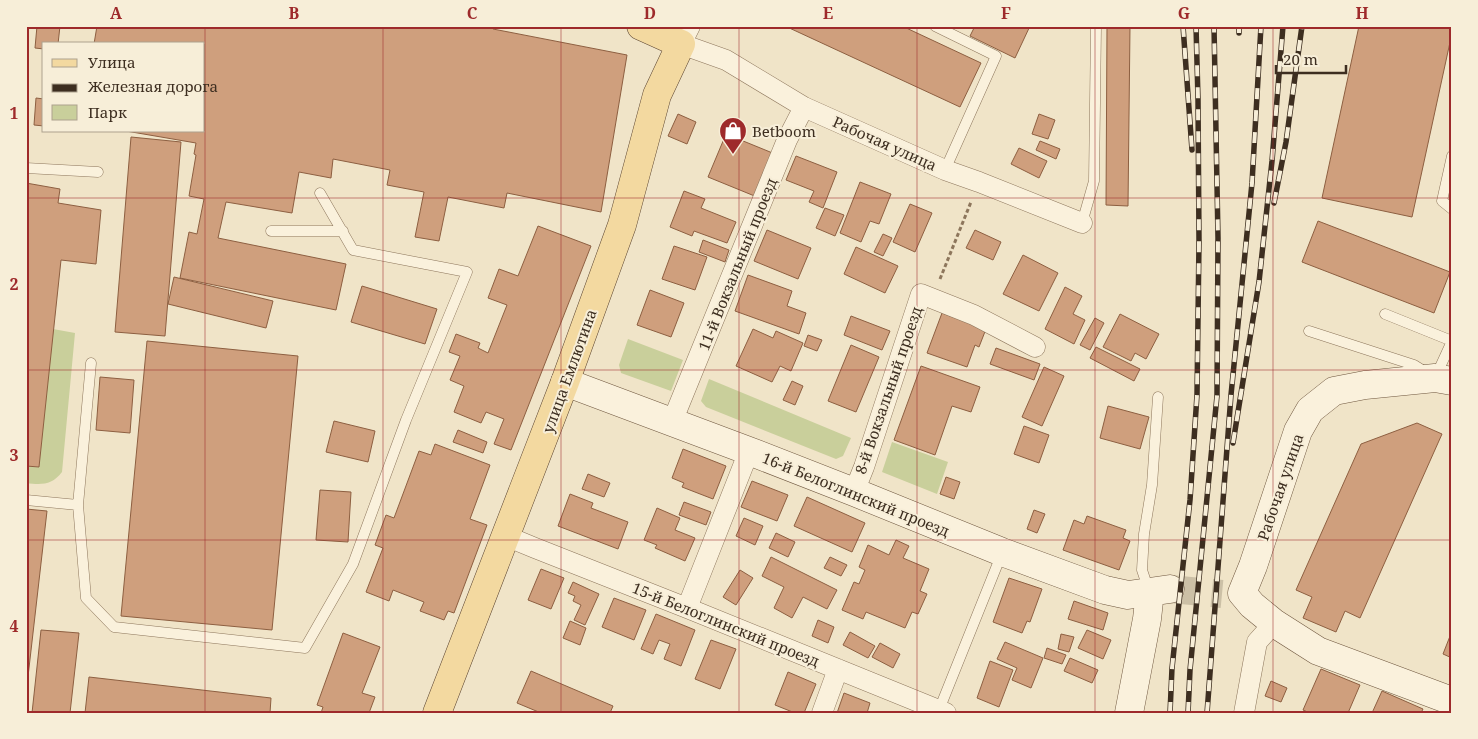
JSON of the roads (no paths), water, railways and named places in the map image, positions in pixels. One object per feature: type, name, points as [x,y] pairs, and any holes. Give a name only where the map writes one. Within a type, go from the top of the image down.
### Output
[{"type":"main road","name":"Рабочая улица","points":[[641,26],[686,35]]},
{"type":"main road","name":"улица Емлютина","points":[[437,713],[565,382],[622,225],[657,95],[686,35]]},
{"type":"street","name":"Рабочая улица","points":[[686,35],[804,107],[945,170],[1082,223]]},
{"type":"street","name":"11-й Вокзальный проезд","points":[[672,422],[788,140],[804,107]]},
{"type":"street","name":"8-й Вокзальный проезд","points":[[854,492],[921,294],[974,315],[1035,347]]},
{"type":"street","name":"Рабочая улица","points":[[1274,623],[1252,605],[1232,594],[1253,566],[1298,431],[1310,410],[1334,391],[1365,385],[1444,379]]},
{"type":"street","name":"16-й Белоглинский проезд","points":[[565,382],[854,492],[1002,552],[1105,590],[1128,595],[1160,591]]},
{"type":"street","points":[[687,608],[749,452]]},
{"type":"street","name":"15-й Белоглинский проезд","points":[[506,536],[943,711]]},
{"type":"street","points":[[1129,713],[1147,619],[1160,591]]},
{"type":"street","points":[[1244,713],[1257,642],[1274,623],[1318,651],[1452,701]]},
{"type":"street","points":[[822,713],[838,669]]},
{"type":"lane","points":[[935,26],[996,56],[945,170]]},
{"type":"lane","points":[[1082,223],[1094,181],[1096,26]]},
{"type":"lane","points":[[1452,156],[1442,201],[1452,209]]},
{"type":"lane","points":[[26,168],[98,172]]},
{"type":"lane","points":[[91,362],[78,505],[86,598],[114,627],[305,648],[353,564],[406,420],[468,272],[354,250],[320,193]]},
{"type":"lane","points":[[271,231],[342,231]]},
{"type":"lane","points":[[1309,331],[1414,365],[1444,379],[1452,341],[1385,314]]},
{"type":"lane","points":[[1158,397],[1152,485],[1144,534],[1142,570],[1160,591]]},
{"type":"lane","points":[[26,500],[78,505]]},
{"type":"lane","points":[[943,711],[1002,552]]},
{"type":"tunnel","points":[[1170,589],[1222,594]]},
{"type":"railway","points":[[1183,26],[1192,150]]},
{"type":"railway","points":[[1170,713],[1172,668],[1190,500],[1197,395],[1199,242],[1196,26]]},
{"type":"railway","points":[[1188,713],[1190,670],[1217,396],[1218,238],[1214,26]]},
{"type":"railway","points":[[1239,26],[1239,33]]},
{"type":"railway","points":[[1207,713],[1231,395],[1252,183],[1261,26]]},
{"type":"railway","points":[[1233,443],[1259,282],[1272,161],[1283,26]]},
{"type":"railway","points":[[1274,203],[1286,142],[1302,26]]},
{"type":"place","name":"Betboom","points":[[733,155]]}]
